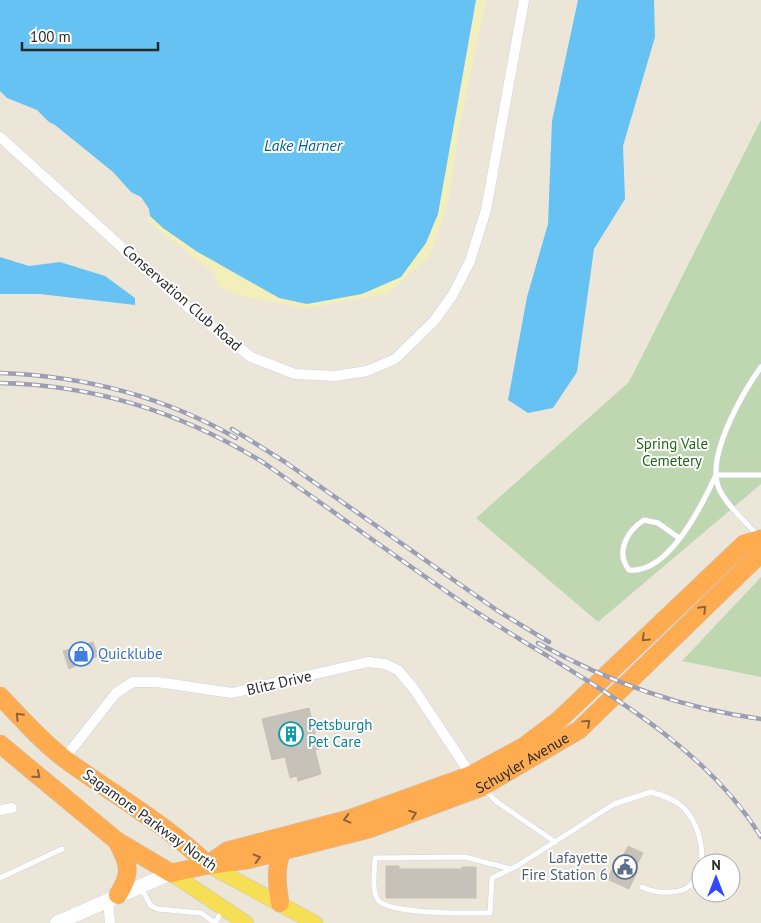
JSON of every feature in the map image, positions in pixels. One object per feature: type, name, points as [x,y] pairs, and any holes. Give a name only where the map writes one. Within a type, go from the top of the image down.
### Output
[{"type":"highway","name":"Schuyler Avenue","points":[[171,873],[208,864],[247,860],[369,829],[477,781],[559,720],[744,544],[761,539]]},
{"type":"highway","name":"Sagamore Parkway North","points":[[0,696],[64,759],[184,842],[208,864]]},
{"type":"highway","name":"Sagamore Parkway North","points":[[0,744],[117,841],[171,873]]},
{"type":"highway","name":"Schuyler Avenue","points":[[208,864],[227,850],[349,819],[477,781]]},
{"type":"highway","points":[[113,897],[128,877],[126,857],[117,841]]},
{"type":"highway","points":[[280,903],[276,881],[278,861],[282,851]]},
{"type":"main road","name":"Sagamore Parkway North","points":[[208,864],[315,923]]},
{"type":"main road","name":"Sagamore Parkway North","points":[[171,873],[246,923]]},
{"type":"main road","name":"Schuyler Avenue","points":[[57,923],[171,873]]},
{"type":"street","name":"Conservation Club Road","points":[[0,137],[190,309],[251,357],[295,374],[335,376],[367,372],[395,359],[434,321],[452,296],[470,261],[486,210],[524,0]]},
{"type":"street","name":"Blitz Drive","points":[[64,759],[116,693],[133,682],[157,682],[232,693],[368,662],[385,664],[398,670],[414,689],[477,781]]},
{"type":"street","points":[[0,810],[12,808]]},
{"type":"street","points":[[110,923],[113,897]]},
{"type":"lane","points":[[679,538],[658,523],[644,520],[635,526],[625,541],[623,549],[624,564],[629,570],[643,569],[661,559],[679,538],[697,512],[716,474],[724,435],[731,418],[748,384],[761,366]]},
{"type":"lane","points":[[716,474],[761,475]]},
{"type":"lane","points":[[716,474],[718,487],[724,497],[761,539]]},
{"type":"lane","points":[[477,781],[497,802],[556,842]]},
{"type":"lane","points":[[511,869],[465,857],[375,858],[376,895],[381,903],[401,910],[490,913],[492,878],[511,869],[556,842],[587,820],[622,801],[651,792],[680,804],[691,818],[702,849],[696,878],[688,887],[679,892],[652,892],[642,886]]},
{"type":"lane","points":[[0,878],[62,850]]},
{"type":"lane","points":[[140,886],[152,906],[158,909],[201,913],[215,923],[223,909]]},
{"type":"sand","points":[[476,0],[486,0],[458,133],[448,203],[430,255],[388,294],[307,308],[241,296],[218,286],[214,273],[148,221],[150,216],[196,251],[307,304],[362,294],[401,277],[426,243],[456,116]]},
{"type":"green space","name":"Spring Vale Cemetery","points":[[761,120],[761,484],[598,622],[476,518],[629,382]]},
{"type":"green space","points":[[761,577],[761,677],[682,661]]},
{"type":"water","name":"Lake Harner","points":[[0,0],[476,0],[438,214],[426,243],[401,277],[362,294],[307,304],[279,298],[196,251],[163,228],[150,216],[149,209],[141,197],[131,192],[113,172],[49,122],[37,110],[7,98],[0,91]]},
{"type":"water","points":[[578,0],[654,0],[655,37],[623,146],[625,199],[594,249],[577,372],[553,408],[528,413],[508,400],[527,297],[548,224],[552,121]]},
{"type":"water","points":[[0,257],[29,266],[60,262],[105,276],[135,298],[135,305],[40,294],[0,294]]},
{"type":"building","name":"Quicklube","points":[[93,642],[98,656],[69,669],[63,651]]},
{"type":"building","name":"Petsburgh Pet Care","points":[[309,708],[319,749],[315,750],[321,774],[298,781],[297,776],[290,778],[285,757],[272,760],[262,719]]},
{"type":"building","name":"Lafayette Fire Station 6","points":[[628,846],[643,853],[634,871],[637,872],[629,889],[607,879],[616,862],[619,864]]},
{"type":"building","points":[[386,866],[399,866],[399,869],[462,869],[462,867],[476,867],[476,898],[386,898]]},
{"type":"railway","points":[[0,373],[62,379],[122,391],[180,411],[236,438]]},
{"type":"railway","points":[[0,383],[70,389],[138,405],[202,430],[264,463],[469,607],[588,681],[667,735],[702,766],[734,800],[761,837]]},
{"type":"railway","points":[[232,429],[285,462],[498,611],[549,642]]},
{"type":"railway","points":[[538,643],[591,670],[646,692],[702,708],[761,719]]},
{"type":"place","name":"Quicklube","points":[[81,654]]},
{"type":"place","name":"Petsburgh Pet Care","points":[[291,734]]},
{"type":"place","name":"Lafayette Fire Station 6","points":[[625,867]]}]
